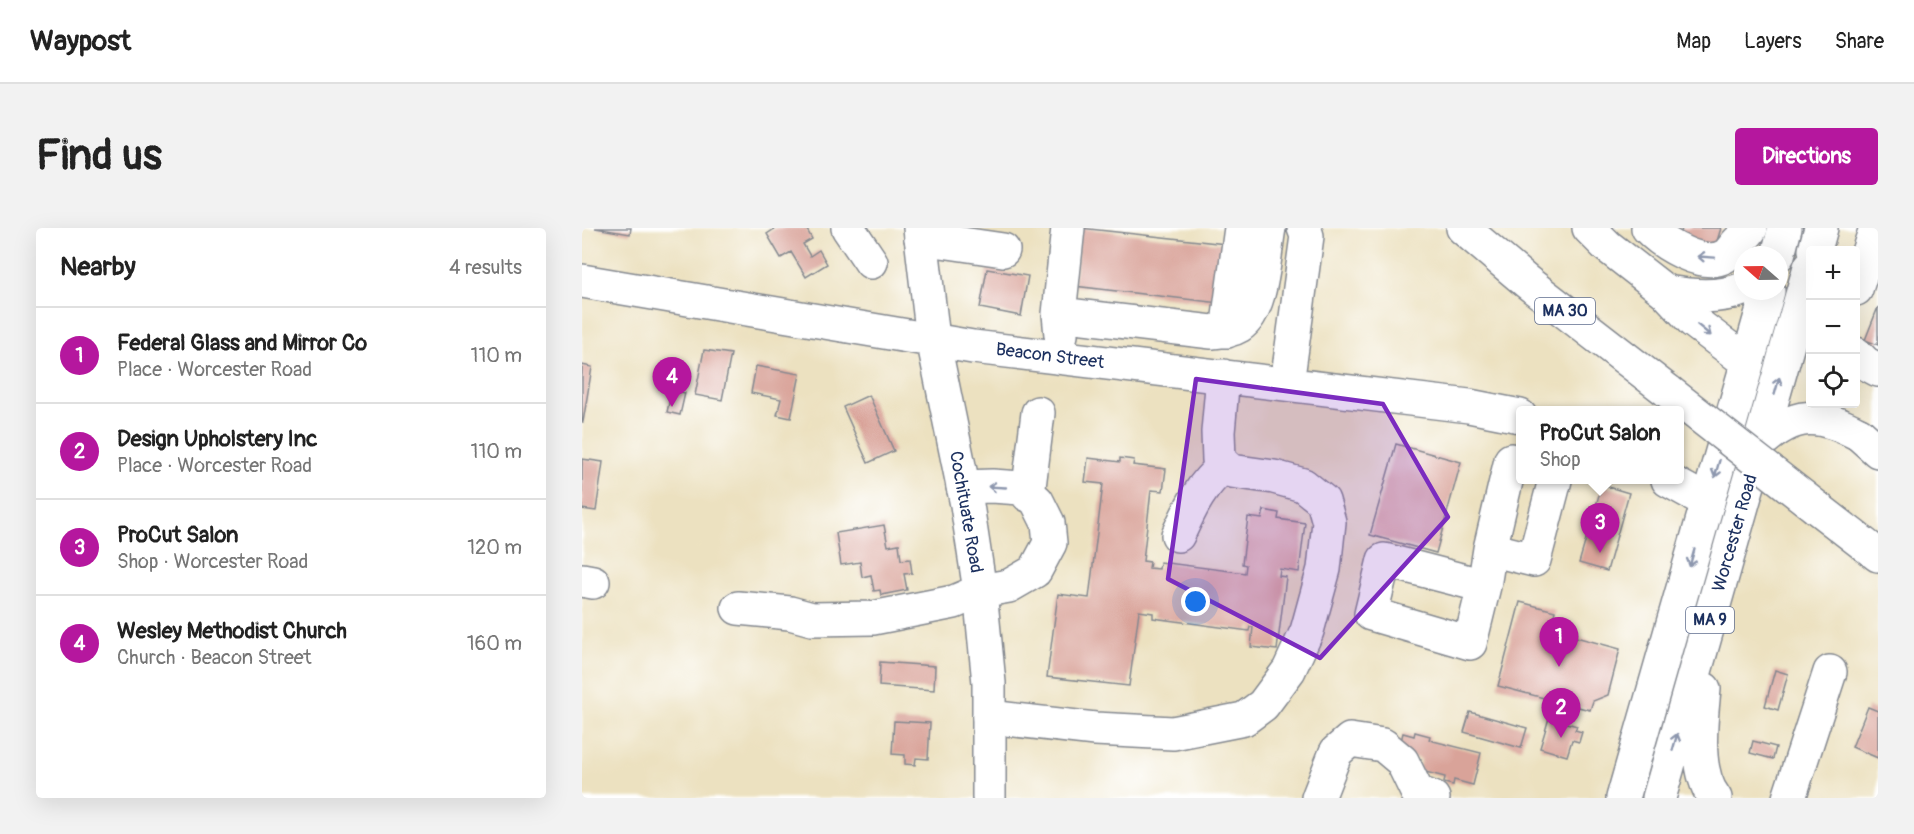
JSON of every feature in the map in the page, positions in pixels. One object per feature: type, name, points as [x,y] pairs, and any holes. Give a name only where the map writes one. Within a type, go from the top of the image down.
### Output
[{"type":"main road","points":[[848,228],[871,262]]},
{"type":"main road","points":[[1060,358],[1059,314],[1068,228]]},
{"type":"main road","points":[[1233,329],[1240,228]]},
{"type":"main road","points":[[1233,329],[1251,228]]},
{"type":"main road","points":[[1059,314],[1212,332],[1233,329],[1247,319],[1257,300],[1269,228]]},
{"type":"main road","name":"MA 30","points":[[1462,228],[1519,276],[1878,555]]},
{"type":"main road","points":[[1648,228],[1683,253],[1701,258],[1718,258],[1726,255],[1751,228]]},
{"type":"main road","points":[[1780,246],[1785,228]]},
{"type":"main road","points":[[1816,246],[1821,228]]},
{"type":"main road","points":[[1860,277],[1876,228]]},
{"type":"main road","points":[[1596,230],[1666,292],[1694,321],[1747,362]]},
{"type":"main road","points":[[1287,384],[1309,231]]},
{"type":"main road","points":[[920,233],[1003,250]]},
{"type":"main road","name":"Cochituate Road","points":[[920,233],[933,339],[963,488],[980,591],[989,683],[989,798]]},
{"type":"main road","name":"Beacon Street","points":[[582,281],[974,347],[1469,406],[1516,415]]},
{"type":"main road","name":"Worcester Road","points":[[1659,798],[1806,283]]},
{"type":"main road","points":[[1666,292],[1689,296],[1726,295],[1734,292]]},
{"type":"main road","name":"Worcester Road","points":[[1623,798],[1765,300]]},
{"type":"main road","points":[[1797,318],[1809,354]]},
{"type":"main road","points":[[1860,357],[1878,370]]},
{"type":"main road","points":[[989,717],[1095,729],[1173,733],[1244,719],[1263,705],[1289,670],[1307,631],[1324,569],[1329,522],[1323,501],[1304,485],[1274,477],[1231,471],[1219,460],[1223,376]]},
{"type":"main road","points":[[1841,408],[1869,443]]},
{"type":"main road","points":[[1028,495],[1038,413]]},
{"type":"main road","points":[[1761,442],[1786,423],[1814,417],[1842,425],[1869,443]]},
{"type":"main road","points":[[1484,586],[1490,549],[1516,462]]},
{"type":"main road","points":[[1178,535],[1192,505],[1208,480],[1224,466]]},
{"type":"main road","points":[[1490,549],[1534,560],[1554,484]]},
{"type":"main road","points":[[1675,484],[1708,502]]},
{"type":"main road","points":[[738,608],[790,613],[812,619],[873,618],[954,603],[980,591],[1009,586],[1035,571],[1050,543],[1048,523],[1036,501],[1021,488],[992,486],[963,488]]},
{"type":"main road","points":[[1713,608],[1701,717],[1701,743],[1706,781],[1715,798]]},
{"type":"main road","points":[[1789,798],[1830,672]]},
{"type":"main road","points":[[1318,798],[1336,752],[1350,740],[1383,745],[1402,761],[1417,792],[1432,798]]},
{"type":"highlighted area","points":[[1196,379],[1383,404],[1448,517],[1320,658],[1168,579]]},
{"type":"building","points":[[595,228],[631,228],[630,234]]},
{"type":"building","points":[[776,228],[806,228],[812,239],[803,244],[810,256],[819,250],[827,264],[806,277],[791,252],[781,258],[767,234]]},
{"type":"building","points":[[1080,228],[1235,245],[1228,304],[1074,286]]},
{"type":"building","points":[[1682,228],[1721,228],[1714,251],[1679,241]]},
{"type":"building","points":[[987,269],[1028,276],[1021,316],[980,308]]},
{"type":"building","points":[[1878,307],[1878,345],[1865,340]]},
{"type":"building","points":[[704,350],[731,354],[722,400],[695,395]]},
{"type":"building","points":[[582,365],[592,367],[583,422],[582,422]]},
{"type":"building","points":[[756,366],[800,374],[791,418],[777,415],[781,399],[751,393]]},
{"type":"building","points":[[672,390],[685,393],[680,415],[667,412]]},
{"type":"building","points":[[869,395],[894,451],[868,463],[843,407]]},
{"type":"building","points":[[1396,444],[1461,462],[1436,553],[1370,535]]},
{"type":"building","points":[[1088,458],[1120,462],[1120,458],[1134,460],[1133,465],[1166,469],[1163,491],[1151,490],[1143,561],[1150,562],[1149,568],[1159,569],[1160,562],[1245,573],[1246,565],[1242,564],[1248,517],[1262,519],[1264,510],[1279,513],[1278,519],[1305,523],[1299,572],[1280,569],[1279,576],[1286,577],[1277,650],[1251,647],[1253,627],[1250,627],[1249,631],[1153,618],[1153,613],[1139,611],[1129,686],[1047,677],[1058,594],[1089,598],[1103,484],[1085,482]]},
{"type":"building","points":[[582,459],[603,462],[596,511],[582,509]]},
{"type":"building","points":[[1602,485],[1629,493],[1607,571],[1579,563]]},
{"type":"building","points":[[884,525],[888,546],[899,544],[901,560],[910,559],[912,573],[904,574],[907,590],[881,595],[880,590],[874,591],[871,575],[862,577],[860,562],[841,565],[836,533]]},
{"type":"building","points":[[1520,602],[1555,611],[1550,630],[1620,649],[1608,695],[1593,701],[1590,710],[1498,686]]},
{"type":"building","points":[[880,662],[935,666],[934,690],[879,686]]},
{"type":"building","points":[[1775,670],[1788,674],[1778,710],[1765,706]]},
{"type":"building","points":[[1868,707],[1878,711],[1878,758],[1852,747]]},
{"type":"building","points":[[1470,712],[1527,728],[1521,748],[1464,732]]},
{"type":"building","points":[[1549,718],[1577,726],[1575,730],[1582,732],[1579,742],[1572,740],[1567,756],[1540,748]]},
{"type":"building","points":[[894,721],[930,723],[928,759],[916,758],[915,765],[905,764],[905,755],[892,754]]},
{"type":"building","points":[[1415,732],[1430,736],[1429,740],[1481,753],[1473,785],[1454,780],[1453,785],[1444,783],[1445,777],[1418,770],[1421,759],[1407,755],[1399,749],[1403,733],[1414,736]]},
{"type":"building","points":[[1753,741],[1776,747],[1773,759],[1750,753]]},
{"type":"place","name":"Wesley Methodist Church","points":[[672,407]]},
{"type":"place","name":"ProCut Salon","points":[[1600,553]]},
{"type":"place","name":"Federal Glass and Mirror Co","points":[[1559,667]]},
{"type":"place","name":"Design Upholstery Inc","points":[[1561,738]]}]
